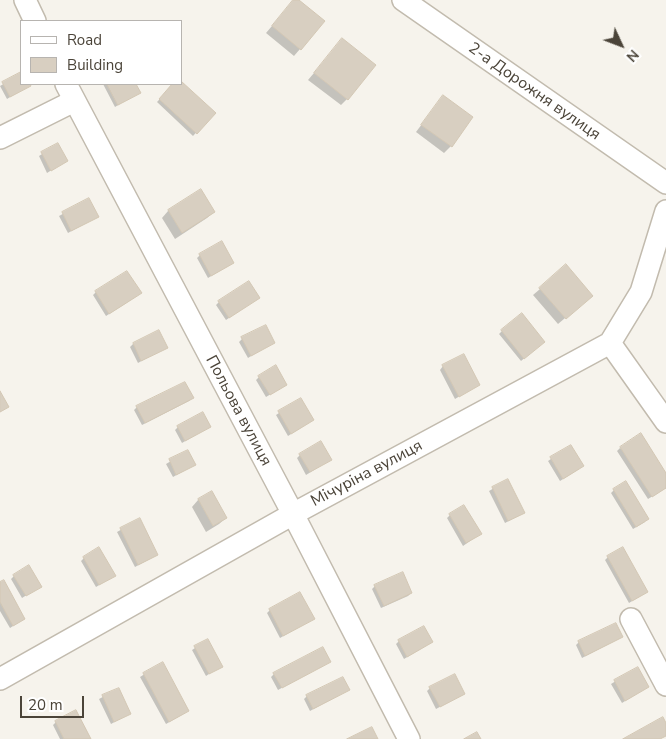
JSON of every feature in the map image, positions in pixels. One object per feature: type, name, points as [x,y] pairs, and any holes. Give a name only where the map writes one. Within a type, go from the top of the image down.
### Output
[{"type":"street","points":[[24,0],[34,20]]},
{"type":"street","name":"2-а Дорожня вулиця","points":[[403,0],[666,183]]},
{"type":"street","points":[[0,138],[70,92]]},
{"type":"street","name":"Польова вулиця","points":[[70,92],[410,739]]},
{"type":"street","points":[[666,211],[640,292],[610,343],[666,422]]},
{"type":"street","name":"Мічуріна вулиця","points":[[0,679],[293,514],[610,343]]},
{"type":"street","points":[[631,619],[666,685]]},
{"type":"building","points":[[293,0],[299,0],[325,21],[301,50],[272,26]]},
{"type":"building","points":[[342,38],[376,65],[348,100],[314,73]]},
{"type":"building","points":[[20,73],[20,85],[31,86],[10,97],[2,82]]},
{"type":"building","points":[[182,82],[216,113],[197,134],[159,99],[171,85],[182,85]]},
{"type":"building","points":[[108,85],[137,85],[141,93],[118,105]]},
{"type":"building","points":[[443,95],[473,117],[452,147],[421,125]]},
{"type":"building","points":[[58,143],[68,161],[51,171],[41,152]]},
{"type":"building","points":[[201,189],[215,212],[182,233],[168,210]]},
{"type":"building","points":[[89,198],[99,217],[71,231],[62,212]]},
{"type":"building","points":[[222,241],[234,263],[211,276],[199,254]]},
{"type":"building","points":[[566,264],[593,296],[566,319],[539,288]]},
{"type":"building","points":[[127,271],[142,293],[109,314],[95,291]]},
{"type":"building","points":[[249,281],[260,298],[229,318],[218,301]]},
{"type":"building","points":[[522,313],[545,342],[524,359],[501,330]]},
{"type":"building","points":[[266,325],[275,343],[251,356],[241,337]]},
{"type":"building","points":[[159,330],[168,348],[141,361],[133,343]]},
{"type":"building","points":[[464,354],[480,385],[459,397],[442,365]]},
{"type":"building","points":[[276,365],[287,385],[270,395],[258,376]]},
{"type":"building","points":[[185,382],[194,398],[145,423],[136,406]]},
{"type":"building","points":[[0,391],[9,407],[0,412]]},
{"type":"building","points":[[301,398],[314,420],[291,434],[278,411]]},
{"type":"building","points":[[203,412],[211,427],[185,441],[177,426]]},
{"type":"building","points":[[641,433],[666,473],[666,488],[652,497],[620,447]]},
{"type":"building","points":[[321,441],[332,460],[310,472],[299,454]]},
{"type":"building","points":[[571,445],[584,466],[563,479],[550,457]]},
{"type":"building","points":[[188,450],[196,465],[176,475],[169,459]]},
{"type":"building","points":[[508,479],[525,513],[508,521],[492,487]]},
{"type":"building","points":[[626,481],[649,519],[636,527],[613,489]]},
{"type":"building","points":[[212,491],[227,518],[213,526],[198,499]]},
{"type":"building","points":[[464,505],[482,534],[466,543],[449,514]]},
{"type":"building","points":[[140,518],[158,555],[138,565],[120,528]]},
{"type":"building","points":[[99,547],[116,576],[99,585],[83,557]]},
{"type":"building","points":[[623,547],[648,592],[632,601],[607,556]]},
{"type":"building","points":[[29,565],[42,587],[26,596],[13,575]]},
{"type":"building","points":[[403,572],[412,593],[384,606],[374,585]]},
{"type":"building","points":[[4,580],[25,619],[13,626],[0,602],[0,582]]},
{"type":"building","points":[[300,592],[315,619],[283,636],[269,609]]},
{"type":"building","points":[[616,623],[623,637],[585,656],[578,641]]},
{"type":"building","points":[[424,626],[433,642],[407,657],[398,640]]},
{"type":"building","points":[[208,639],[223,667],[209,674],[194,646]]},
{"type":"building","points":[[323,647],[331,662],[282,688],[273,673]]},
{"type":"building","points":[[163,662],[189,711],[169,722],[143,673]]},
{"type":"building","points":[[638,667],[649,687],[625,701],[614,680]]},
{"type":"building","points":[[455,674],[465,694],[440,707],[429,687]]},
{"type":"building","points":[[343,677],[350,690],[313,709],[306,695]]},
{"type":"building","points":[[119,688],[131,714],[114,722],[102,695]]},
{"type":"building","points":[[76,710],[91,739],[64,739],[55,721]]},
{"type":"building","points":[[663,717],[666,723],[666,736],[660,739],[623,739]]},
{"type":"building","points":[[372,727],[378,739],[347,739]]},
{"type":"building","points":[[477,732],[481,739],[464,739]]}]
